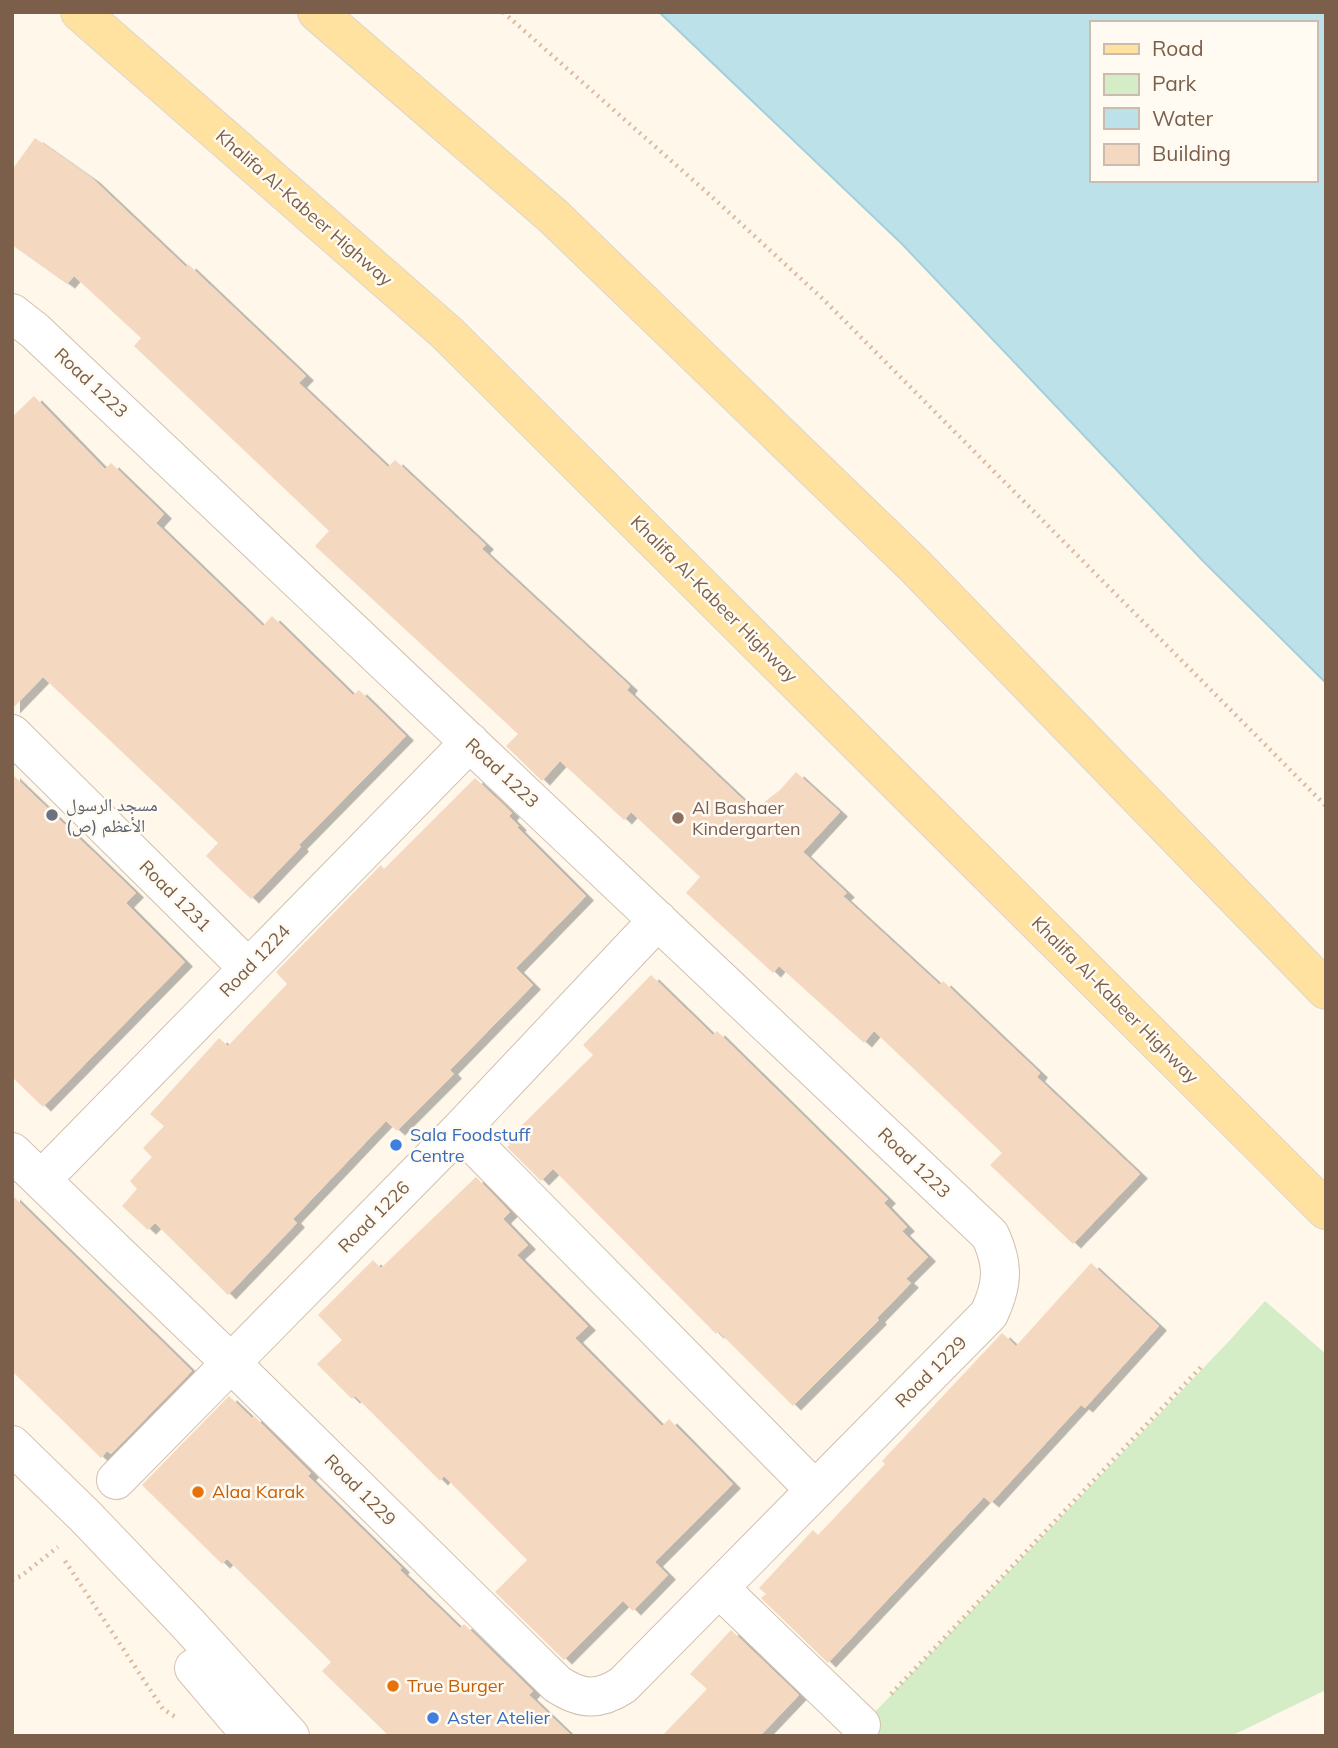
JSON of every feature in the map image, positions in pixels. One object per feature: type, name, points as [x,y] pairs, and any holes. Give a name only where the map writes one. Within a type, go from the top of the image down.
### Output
[{"type":"main road","name":"Khalifa Al-Kabeer Highway","points":[[80,12],[447,333],[1326,1210]]},
{"type":"main road","points":[[317,12],[553,216],[915,566],[1326,990]]},
{"type":"street","name":"Road 1223","points":[[20,333],[470,742],[990,1235]]},
{"type":"street","name":"Road 1231","points":[[12,734],[248,968]]},
{"type":"street","name":"Road 1224","points":[[41,1180],[470,742]]},
{"type":"street","name":"Road 1226","points":[[116,1480],[460,1130],[658,920]]},
{"type":"street","points":[[460,1130],[815,1490]]},
{"type":"street","name":"Road 1229","points":[[12,1152],[231,1363],[556,1684],[582,1696],[611,1693],[623,1685],[989,1314],[1000,1283],[997,1250],[990,1235]]},
{"type":"street","points":[[12,1445],[85,1516],[290,1736]]},
{"type":"street","points":[[85,1516],[165,1635],[252,1736]]},
{"type":"street","points":[[719,1588],[861,1725]]},
{"type":"path","points":[[503,12],[823,299],[1326,806]]},
{"type":"path","points":[[861,1725],[1200,1367]]},
{"type":"path","points":[[12,1580],[21,1577],[57,1548]]},
{"type":"path","points":[[64,1560],[163,1709],[183,1720]]},
{"type":"green space","points":[[1265,1301],[1326,1354],[1326,1690],[1231,1736],[852,1736],[1230,1340]]},
{"type":"water","points":[[659,12],[1326,12],[1326,683],[1203,561],[902,244]]},
{"type":"building","points":[[35,138],[92,178],[186,267],[188,264],[306,376],[299,383],[388,467],[395,460],[486,545],[482,549],[630,686],[627,690],[754,810],[780,790],[796,772],[840,812],[803,852],[847,893],[843,896],[940,985],[943,981],[1040,1073],[1037,1077],[1140,1174],[1073,1244],[990,1165],[1002,1153],[874,1031],[864,1043],[779,966],[773,973],[686,893],[700,877],[631,812],[624,820],[560,761],[542,781],[506,746],[518,734],[315,546],[329,531],[134,346],[141,338],[74,276],[67,284],[12,245],[12,170]]},
{"type":"building","points":[[34,396],[105,469],[111,463],[164,514],[156,523],[263,626],[272,616],[353,695],[359,690],[406,736],[299,845],[301,847],[251,899],[206,856],[218,843],[43,677],[12,709],[12,417]]},
{"type":"building","points":[[12,774],[136,893],[126,903],[185,962],[43,1107],[12,1077]]},
{"type":"building","points":[[475,778],[512,813],[509,816],[519,826],[517,827],[586,896],[516,968],[533,985],[450,1070],[454,1074],[397,1131],[386,1121],[293,1219],[297,1223],[228,1295],[155,1223],[148,1230],[122,1206],[137,1189],[130,1181],[152,1157],[143,1148],[164,1126],[150,1114],[219,1038],[228,1046],[287,984],[276,972],[381,865],[384,869]]},
{"type":"building","points":[[651,975],[713,1035],[717,1031],[888,1199],[884,1203],[907,1227],[902,1231],[928,1257],[906,1279],[911,1283],[877,1318],[879,1320],[793,1406],[718,1331],[716,1334],[553,1169],[541,1181],[507,1147],[510,1145],[506,1141],[593,1055],[583,1045]]},
{"type":"building","points":[[476,1177],[510,1212],[503,1219],[528,1245],[517,1255],[588,1326],[575,1338],[662,1426],[669,1419],[733,1484],[655,1562],[668,1575],[633,1611],[623,1601],[564,1660],[495,1592],[527,1560],[444,1476],[440,1481],[355,1396],[352,1399],[317,1364],[342,1340],[318,1315],[373,1260],[381,1268]]},
{"type":"building","points":[[12,1195],[192,1371],[111,1454],[107,1451],[101,1458],[12,1371]]},
{"type":"building","points":[[1091,1263],[1159,1326],[1085,1408],[1081,1405],[991,1503],[984,1497],[828,1663],[761,1598],[766,1594],[759,1588],[813,1530],[818,1535],[885,1464],[882,1461],[1002,1333],[1016,1346]]},
{"type":"building","points":[[229,1396],[252,1418],[254,1416],[311,1473],[308,1476],[402,1568],[400,1570],[460,1628],[464,1624],[533,1691],[529,1695],[572,1736],[389,1736],[322,1671],[331,1662],[227,1559],[222,1564],[142,1485]]},
{"type":"building","points":[[731,1630],[799,1695],[760,1736],[662,1736],[707,1689],[690,1674]]},
{"type":"place","name":"مسجد الرسول الأعظم (ص)","points":[[52,815]]},
{"type":"place","name":"Al Bashaer Kindergarten","points":[[678,818]]},
{"type":"place","name":"Sala Foodstuff Centre","points":[[396,1145]]},
{"type":"place","name":"Alaa Karak","points":[[198,1492]]},
{"type":"place","name":"True Burger","points":[[393,1686]]},
{"type":"place","name":"Aster Atelier","points":[[433,1718]]}]
